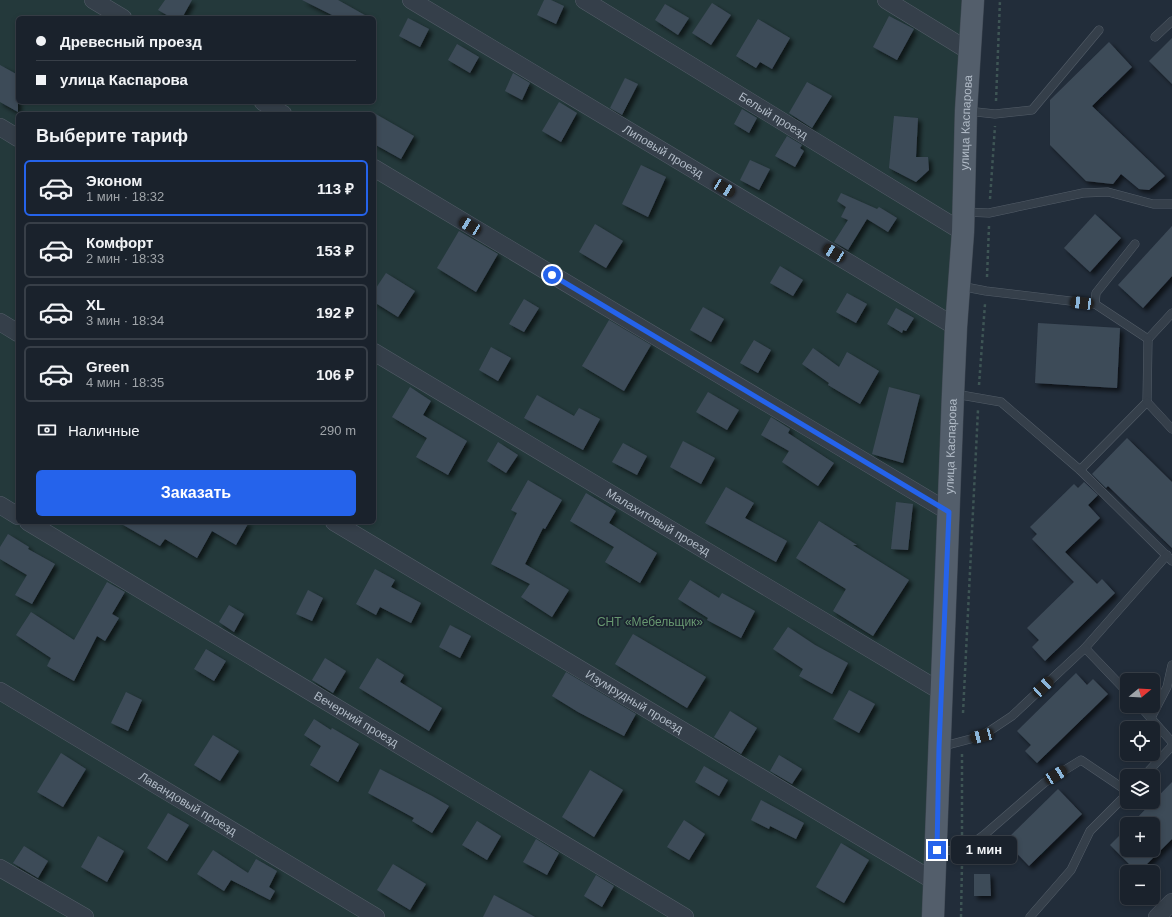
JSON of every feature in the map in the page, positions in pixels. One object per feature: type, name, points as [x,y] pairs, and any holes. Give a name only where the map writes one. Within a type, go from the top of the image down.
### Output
[{"type":"main road","name":"улица Каспарова","points":[[933,917],[937,850],[939,747],[953,394],[963,222],[969,51],[973,0]]},
{"type":"street","points":[[93,0],[120,16]]},
{"type":"street","name":"Липовый проезд","points":[[411,0],[956,327]]},
{"type":"street","name":"Белый проезд","points":[[584,0],[963,222]]},
{"type":"street","points":[[886,0],[969,51]]},
{"type":"street","points":[[266,104],[280,112]]},
{"type":"street","points":[[0,127],[16,137]]},
{"type":"street","points":[[376,169],[949,512]]},
{"type":"street","points":[[0,322],[16,332]]},
{"type":"street","name":"Малахитовый проезд","points":[[376,353],[942,692]]},
{"type":"street","points":[[0,505],[16,515]]},
{"type":"street","name":"Вечерний проезд","points":[[31,524],[685,917]]},
{"type":"street","name":"Изумрудный проезд","points":[[337,524],[934,881]]},
{"type":"street","name":"Лавандовый проезд","points":[[0,691],[376,917]]},
{"type":"street","points":[[0,868],[85,917]]},
{"type":"street","points":[[1157,917],[1172,902]]},
{"type":"lane","points":[[1155,37],[1172,21]]},
{"type":"lane","points":[[966,111],[995,114],[1032,110],[1099,30]]},
{"type":"lane","points":[[963,222],[989,213],[1083,193],[1108,192],[1153,204],[1172,204]]},
{"type":"lane","points":[[1096,304],[1096,293],[1135,244]]},
{"type":"lane","points":[[959,286],[986,291],[1096,304],[1148,339]]},
{"type":"lane","points":[[1080,470],[1147,402],[1148,339],[1172,313]]},
{"type":"lane","points":[[939,747],[982,736],[1012,716],[1085,648],[1169,558],[1080,470],[1001,402],[953,394]]},
{"type":"lane","points":[[1147,402],[1172,429]]},
{"type":"lane","points":[[1085,648],[1120,685]]},
{"type":"lane","points":[[1151,718],[1167,687],[1172,665]]},
{"type":"lane","points":[[1146,713],[1172,742]]},
{"type":"lane","points":[[1151,769],[1172,746]]},
{"type":"lane","points":[[937,850],[962,851],[984,835],[1044,783],[1081,760],[1120,788]]},
{"type":"lane","points":[[1030,917],[1071,870],[1090,831],[1120,800]]},
{"type":"path","points":[[961,917],[962,741],[978,398],[986,291],[1000,0]]},
{"type":"green space","name":"СНТ «Мебельщик»","points":[[0,0],[973,0],[933,917],[0,917]]},
{"type":"building","points":[[165,0],[192,0],[183,16],[168,16],[158,10]]},
{"type":"building","points":[[302,0],[338,0],[366,16],[334,16]]},
{"type":"building","points":[[544,0],[551,0],[564,6],[556,24],[537,15]]},
{"type":"building","points":[[712,3],[731,15],[711,45],[692,33]]},
{"type":"building","points":[[665,4],[689,18],[678,35],[655,20]]},
{"type":"building","points":[[889,16],[914,29],[897,60],[873,47]]},
{"type":"building","points":[[408,18],[429,29],[420,47],[399,36]]},
{"type":"building","points":[[758,19],[790,38],[772,69],[760,62],[756,68],[736,56]]},
{"type":"building","points":[[1172,38],[1172,84],[1149,61]]},
{"type":"building","points":[[1109,42],[1132,67],[1092,106],[1165,176],[1149,190],[1139,189],[1121,174],[1113,184],[1086,181],[1050,145],[1050,100]]},
{"type":"building","points":[[457,44],[479,57],[470,73],[448,60]]},
{"type":"building","points":[[0,65],[16,74],[16,104],[18,104],[18,112],[0,102]]},
{"type":"building","points":[[513,73],[530,83],[522,100],[505,91]]},
{"type":"building","points":[[625,78],[638,84],[622,115],[610,108]]},
{"type":"building","points":[[807,82],[832,96],[812,128],[789,113]]},
{"type":"building","points":[[559,102],[577,113],[561,142],[542,131]]},
{"type":"building","points":[[742,109],[757,118],[749,133],[734,124]]},
{"type":"building","points":[[376,114],[414,136],[401,159],[376,145]]},
{"type":"building","points":[[894,116],[918,118],[916,157],[928,157],[929,170],[916,182],[889,168]]},
{"type":"building","points":[[787,136],[802,145],[800,148],[804,151],[795,167],[775,156]]},
{"type":"building","points":[[750,160],[770,169],[759,190],[740,180]]},
{"type":"building","points":[[641,165],[666,177],[648,217],[622,204]]},
{"type":"building","points":[[841,193],[877,209],[879,207],[897,218],[888,232],[867,219],[848,250],[834,242],[848,220],[841,217],[846,207],[837,201]]},
{"type":"building","points":[[1095,214],[1121,238],[1090,272],[1064,248]]},
{"type":"building","points":[[595,224],[623,241],[606,268],[579,252]]},
{"type":"building","points":[[1172,226],[1172,276],[1143,308],[1118,285]]},
{"type":"building","points":[[459,231],[498,254],[476,292],[437,268]]},
{"type":"building","points":[[780,266],[803,280],[793,296],[770,283]]},
{"type":"building","points":[[386,273],[415,291],[398,317],[376,303],[376,288]]},
{"type":"building","points":[[847,293],[867,304],[856,323],[836,312]]},
{"type":"building","points":[[524,299],[539,308],[524,332],[509,324]]},
{"type":"building","points":[[703,307],[724,319],[711,342],[690,330]]},
{"type":"building","points":[[896,308],[914,318],[906,331],[903,330],[902,333],[887,324]]},
{"type":"building","points":[[609,320],[651,345],[624,391],[582,366]]},
{"type":"building","points":[[1038,323],[1120,328],[1117,388],[1035,383]]},
{"type":"building","points":[[754,340],[771,350],[758,373],[740,363]]},
{"type":"building","points":[[491,347],[511,358],[498,381],[479,370]]},
{"type":"building","points":[[813,348],[839,367],[847,352],[879,371],[860,404],[828,385],[829,383],[802,364]]},
{"type":"building","points":[[410,387],[431,401],[423,415],[467,441],[448,475],[416,457],[427,438],[392,417]]},
{"type":"building","points":[[889,387],[920,395],[903,463],[872,454]]},
{"type":"building","points":[[708,392],[739,410],[727,430],[696,412]]},
{"type":"building","points":[[537,395],[574,416],[579,408],[600,419],[583,450],[524,418]]},
{"type":"building","points":[[771,417],[790,429],[788,433],[834,463],[818,486],[782,462],[789,451],[761,435]]},
{"type":"building","points":[[1127,438],[1172,482],[1172,548],[1108,486],[1106,488],[1092,474]]},
{"type":"building","points":[[683,441],[715,458],[701,484],[670,467]]},
{"type":"building","points":[[498,442],[518,455],[506,473],[487,461]]},
{"type":"building","points":[[623,443],[647,456],[637,475],[612,462]]},
{"type":"building","points":[[528,480],[562,500],[545,529],[543,528],[525,564],[569,590],[552,617],[521,597],[530,584],[491,564],[517,513],[511,510]]},
{"type":"building","points":[[1084,482],[1098,495],[1088,505],[1100,518],[1065,552],[1097,584],[1102,579],[1115,593],[1045,661],[1032,647],[1039,640],[1027,628],[1074,582],[1032,539],[1037,534],[1030,527],[1074,484],[1078,488]]},
{"type":"building","points":[[726,487],[754,503],[745,518],[787,541],[776,562],[705,523]]},
{"type":"building","points":[[586,493],[616,511],[609,523],[657,553],[640,583],[605,562],[614,547],[570,521]]},
{"type":"building","points":[[896,502],[913,504],[908,550],[891,549]]},
{"type":"building","points":[[819,521],[857,545],[853,545],[909,580],[873,636],[833,611],[846,589],[796,558]]},
{"type":"building","points":[[122,524],[248,524],[236,545],[212,531],[197,558],[165,539],[160,546]]},
{"type":"building","points":[[8,534],[29,547],[28,549],[55,564],[32,604],[15,595],[27,575],[0,559],[0,547]]},
{"type":"building","points":[[375,569],[395,580],[391,587],[421,603],[411,623],[380,607],[376,615],[356,604]]},
{"type":"building","points":[[690,580],[719,598],[722,593],[755,611],[741,638],[707,620],[708,618],[678,599]]},
{"type":"building","points":[[107,582],[125,592],[112,614],[119,618],[105,641],[97,636],[74,681],[47,666],[51,658],[16,635],[31,612],[74,640]]},
{"type":"building","points":[[308,590],[323,598],[312,621],[296,614]]},
{"type":"building","points":[[229,605],[244,614],[234,632],[219,622]]},
{"type":"building","points":[[450,625],[471,636],[460,658],[439,647]]},
{"type":"building","points":[[788,627],[815,645],[848,663],[832,694],[799,676],[803,669],[773,649]]},
{"type":"building","points":[[633,634],[706,677],[687,708],[615,664]]},
{"type":"building","points":[[206,649],[226,661],[214,681],[194,669]]},
{"type":"building","points":[[325,658],[346,671],[333,693],[312,680]]},
{"type":"building","points":[[377,658],[404,675],[400,682],[442,708],[429,731],[359,688]]},
{"type":"building","points":[[566,672],[636,714],[624,736],[578,712],[552,696]]},
{"type":"building","points":[[1076,673],[1087,685],[1093,679],[1108,694],[1037,763],[1025,751],[1031,745],[1017,731]]},
{"type":"building","points":[[849,690],[875,704],[859,733],[833,719]]},
{"type":"building","points":[[126,692],[142,700],[128,731],[111,723]]},
{"type":"building","points":[[730,711],[757,728],[741,754],[714,737]]},
{"type":"building","points":[[314,719],[331,730],[332,728],[359,744],[338,782],[310,765],[321,746],[304,735]]},
{"type":"building","points":[[213,735],[239,751],[220,781],[194,765]]},
{"type":"building","points":[[61,753],[86,769],[63,807],[37,792]]},
{"type":"building","points":[[779,755],[802,769],[792,784],[770,771]]},
{"type":"building","points":[[704,766],[728,780],[719,796],[695,782]]},
{"type":"building","points":[[380,769],[449,806],[432,833],[412,821],[414,818],[368,793]]},
{"type":"building","points":[[590,770],[623,790],[594,837],[562,817]]},
{"type":"building","points":[[1172,782],[1172,839],[1160,851],[1160,817],[1138,817],[1146,809],[1160,809],[1160,794]]},
{"type":"building","points":[[1058,789],[1082,814],[1029,866],[1005,841]]},
{"type":"building","points":[[761,800],[804,823],[796,839],[770,826],[769,829],[751,820]]},
{"type":"building","points":[[168,813],[189,825],[167,861],[147,848]]},
{"type":"building","points":[[684,820],[705,834],[689,860],[667,847]]},
{"type":"building","points":[[477,821],[501,836],[487,860],[462,845]]},
{"type":"building","points":[[1120,835],[1120,855],[1110,845]]},
{"type":"building","points":[[98,836],[124,851],[107,882],[81,867]]},
{"type":"building","points":[[536,839],[559,853],[547,875],[523,862]]},
{"type":"building","points":[[841,843],[869,860],[844,903],[816,887]]},
{"type":"building","points":[[24,846],[48,861],[38,878],[13,863]]},
{"type":"building","points":[[213,850],[248,873],[256,859],[277,871],[269,887],[275,891],[270,900],[231,880],[224,891],[197,874]]},
{"type":"building","points":[[1122,857],[1154,857],[1146,865],[1130,865]]},
{"type":"building","points":[[393,864],[426,884],[410,910],[377,890]]},
{"type":"building","points":[[974,874],[990,874],[991,896],[974,896]]},
{"type":"building","points":[[596,875],[614,886],[602,907],[584,896]]},
{"type":"building","points":[[494,895],[535,917],[483,917]]},
{"type":"route","points":[[552,275],[949,512],[939,747],[937,850]]}]
